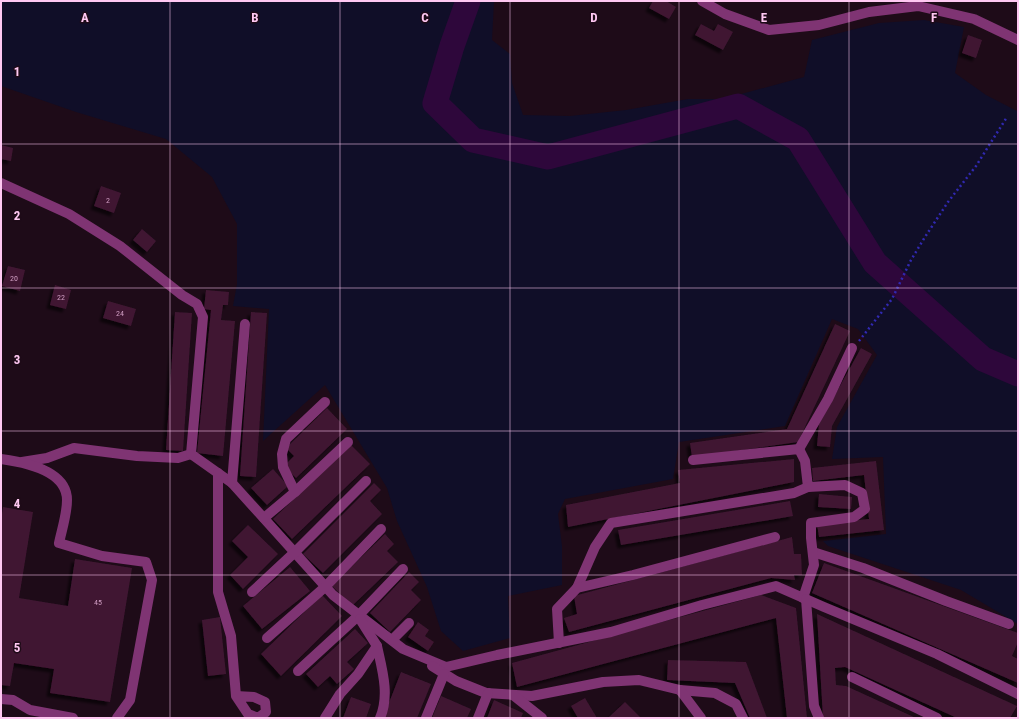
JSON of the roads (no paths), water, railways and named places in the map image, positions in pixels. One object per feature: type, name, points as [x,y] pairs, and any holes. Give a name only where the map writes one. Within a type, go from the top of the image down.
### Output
[{"type":"street","points":[[702,1],[725,14],[769,30],[819,25],[869,12],[918,6],[974,19],[1018,40]]},
{"type":"street","points":[[943,12],[944,1]]},
{"type":"street","points":[[1,183],[69,214],[120,246],[182,295],[197,304],[203,317],[191,454]]},
{"type":"street","points":[[232,483],[245,324]]},
{"type":"street","points":[[799,449],[828,399],[852,348]]},
{"type":"street","points":[[295,492],[283,467],[282,454],[286,440],[325,402]]},
{"type":"street","points":[[264,518],[295,492],[348,442]]},
{"type":"street","points":[[22,462],[47,458],[74,448],[137,456],[178,458],[191,454]]},
{"type":"street","points":[[693,460],[799,449]]},
{"type":"street","points":[[799,449],[805,461],[808,487]]},
{"type":"street","points":[[191,454],[232,483],[333,595],[403,649],[456,681],[488,693],[532,696],[603,682],[639,680],[680,690],[715,693],[736,704],[743,718]]},
{"type":"street","points":[[1,459],[22,462],[46,470],[63,485],[67,498],[59,543],[102,556],[146,562],[152,580],[130,700],[117,718]]},
{"type":"street","points":[[218,473],[218,592],[231,636],[236,696]]},
{"type":"street","points":[[252,592],[366,482]]},
{"type":"street","points":[[558,643],[557,609],[577,588],[596,547],[611,523],[794,493],[808,487],[845,485],[862,493],[865,509],[854,517],[811,522],[814,565],[804,599],[814,706],[819,718]]},
{"type":"street","points":[[267,638],[325,587],[381,529]]},
{"type":"street","points":[[577,588],[633,575],[775,536]]},
{"type":"street","points":[[813,552],[863,568],[1009,624]]},
{"type":"street","points":[[298,671],[358,615],[403,569]]},
{"type":"street","points":[[403,649],[446,667],[611,632],[702,605],[776,586],[937,654],[1018,694]]},
{"type":"street","points":[[358,615],[377,646],[385,684],[383,710],[380,718]]},
{"type":"street","points":[[392,640],[409,624]]},
{"type":"street","points":[[325,718],[340,694],[358,674],[377,646]]},
{"type":"street","points":[[426,718],[444,674]]},
{"type":"street","points":[[852,677],[937,718]]},
{"type":"street","points":[[680,690],[701,718]]},
{"type":"street","points":[[478,718],[488,693]]},
{"type":"street","points":[[513,694],[538,717]]},
{"type":"street","points":[[1,699],[13,700],[30,710],[73,718]]},
{"type":"waterway","points":[[468,1],[452,46],[435,103],[473,140],[548,157],[738,106],[798,139],[875,263],[983,359],[1018,374]]}]
